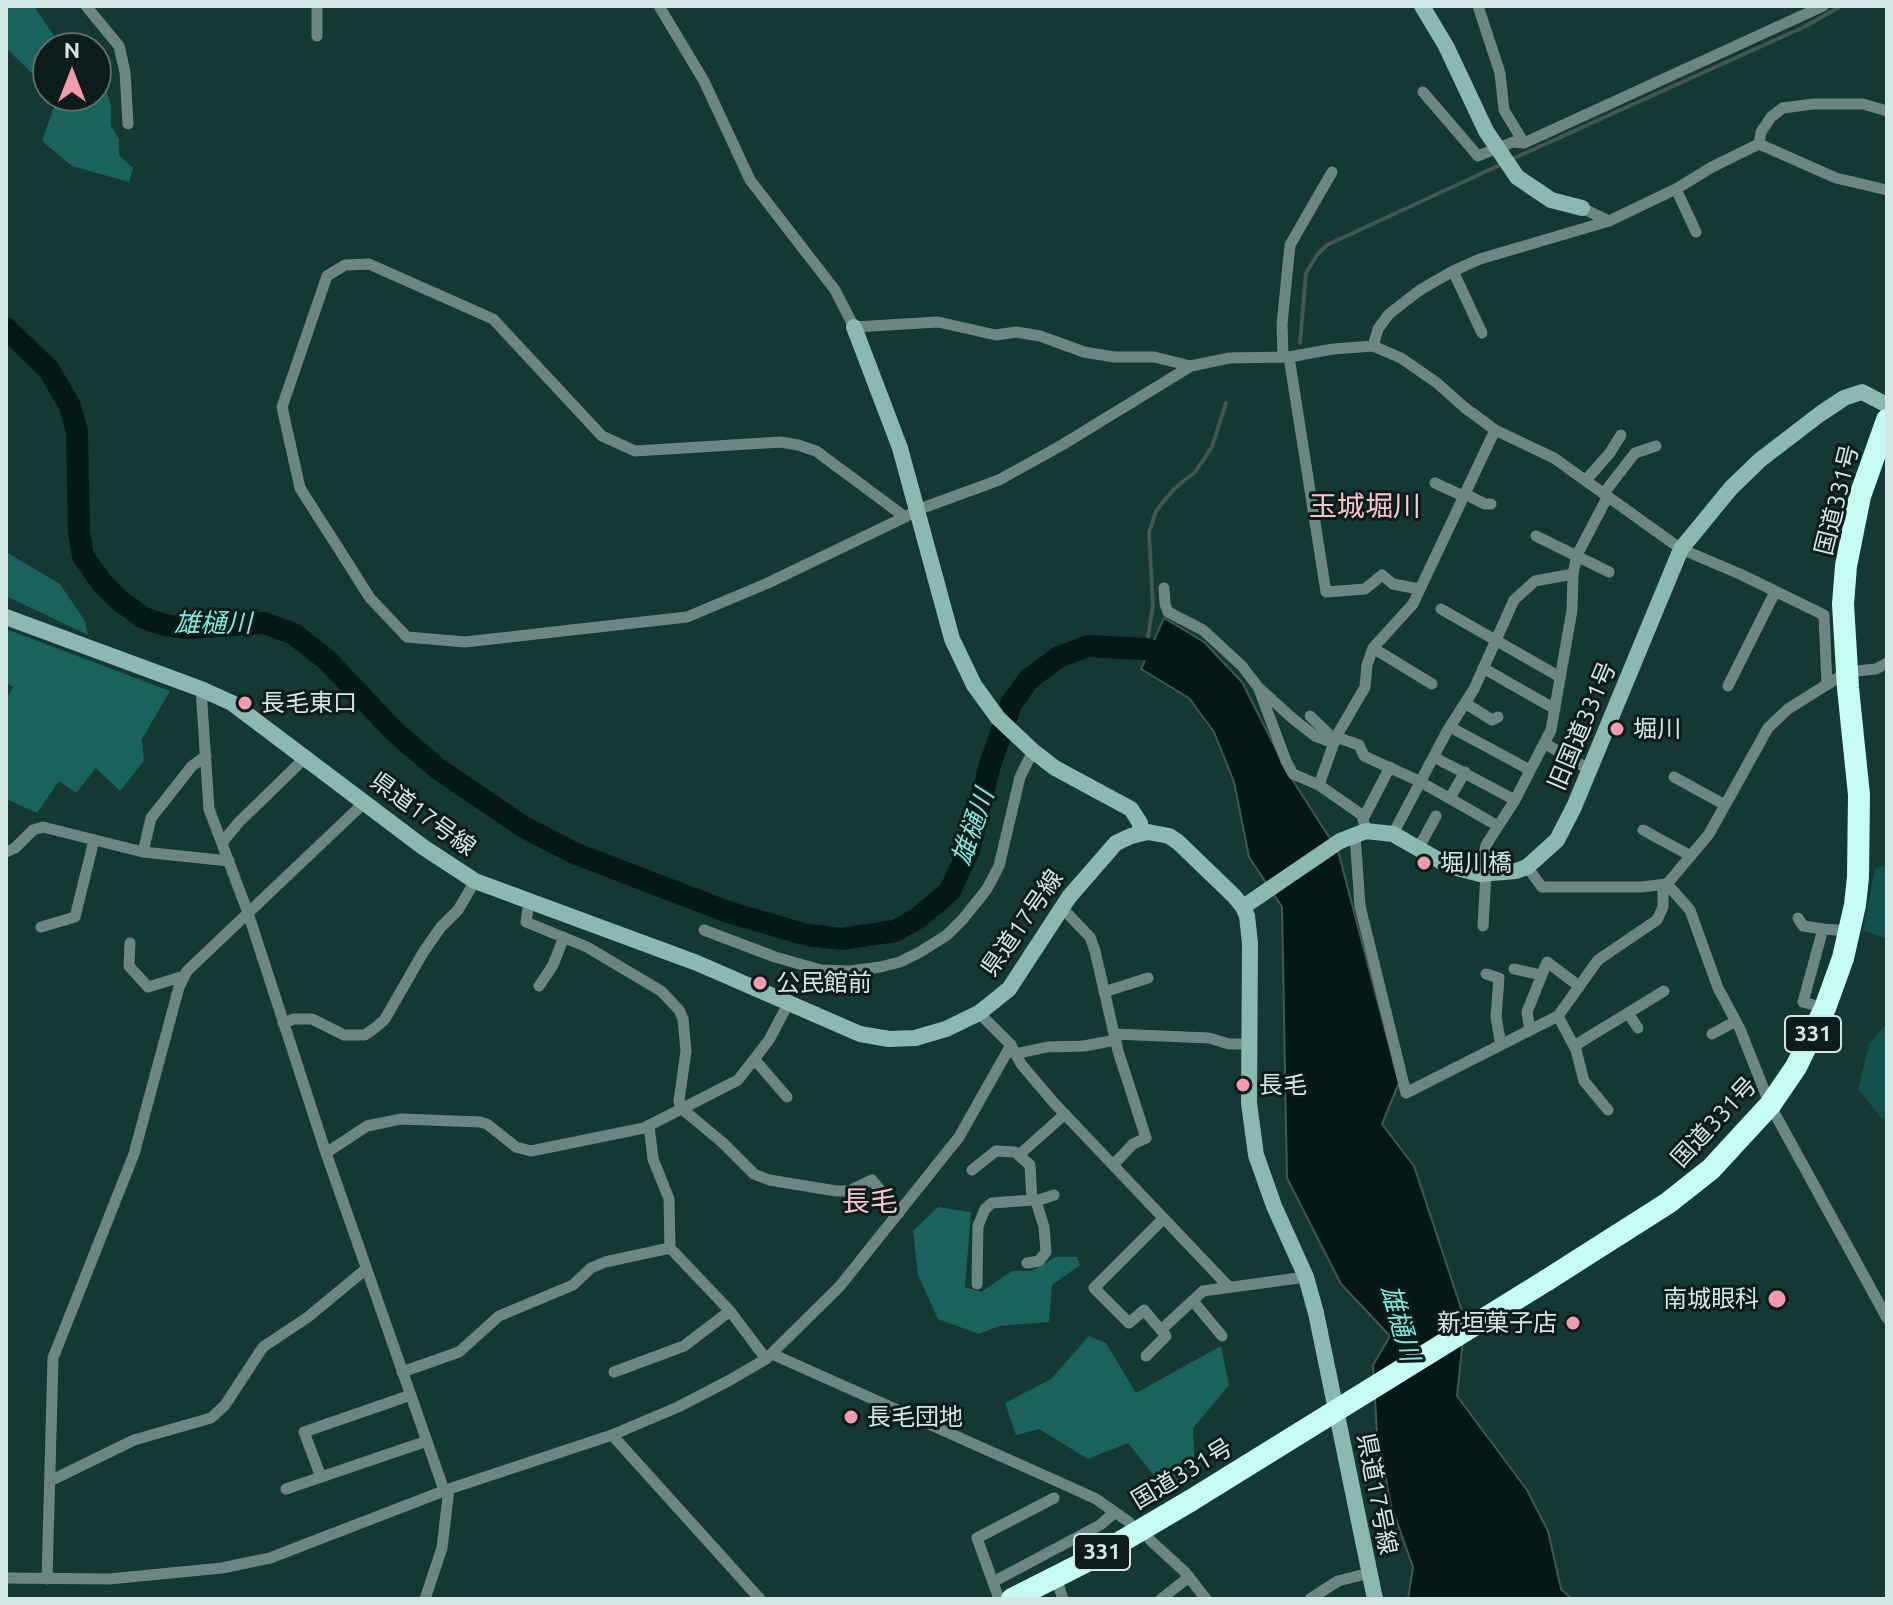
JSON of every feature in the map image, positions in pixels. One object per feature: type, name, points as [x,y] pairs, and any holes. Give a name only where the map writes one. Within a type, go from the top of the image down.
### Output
[{"type":"highway","name":"国道331号","points":[[1012,1599],[1059,1588],[1190,1501],[1668,1203],[1700,1178],[1770,1105],[1796,1067],[1825,1008],[1855,905],[1860,849],[1859,795],[1843,604],[1848,546],[1869,463],[1887,420]]},
{"type":"main road","points":[[1422,6],[1446,46],[1499,153],[1517,177],[1551,200],[1582,208]]},
{"type":"main road","points":[[854,327],[900,448],[911,514],[952,639],[974,685],[998,718],[1033,751],[1055,768],[1131,809],[1140,823],[1140,833],[1158,833],[1178,842],[1243,907],[1356,831],[1393,834],[1449,866],[1483,874],[1527,867]]},
{"type":"main road","name":"旧国道331号","points":[[1527,867],[1557,840],[1590,770],[1681,549],[1731,488],[1760,460],[1820,414],[1844,398],[1862,392],[1887,405]]},
{"type":"main road","name":"県道17号線","points":[[6,617],[201,689],[252,715],[423,847],[475,881],[697,963],[860,1034],[889,1039],[915,1038],[946,1029],[979,1013],[1009,989],[1079,883],[1116,843],[1140,833]]},
{"type":"main road","name":"県道17号線","points":[[1243,907],[1250,943],[1249,1103],[1256,1155],[1274,1206],[1306,1277],[1316,1313],[1375,1599]]},
{"type":"street","points":[[86,6],[119,46],[125,72],[128,124]]},
{"type":"street","points":[[317,6],[317,36]]},
{"type":"street","points":[[659,6],[704,81],[750,180],[835,290],[854,327],[938,322],[996,335],[1016,332],[1040,336],[1084,352],[1114,357],[1154,357],[1191,366]]},
{"type":"street","points":[[1478,6],[1500,73],[1504,110],[1524,143]]},
{"type":"street","points":[[1423,92],[1478,156],[1499,153],[1513,142],[1524,143],[1823,6]]},
{"type":"street","points":[[1759,144],[1761,132],[1771,117],[1783,108],[1813,104],[1863,104],[1887,111]]},
{"type":"street","points":[[1373,346],[1378,329],[1389,314],[1420,290],[1453,271],[1480,259],[1609,221],[1759,144],[1836,178],[1887,190]]},
{"type":"street","points":[[1332,172],[1290,245],[1282,324],[1326,592],[1365,589],[1382,575],[1393,584],[1419,589]]},
{"type":"street","points":[[1676,189],[1696,232]]},
{"type":"street","points":[[1582,208],[1609,221]]},
{"type":"street","points":[[911,514],[816,451],[798,445],[781,442],[635,451],[602,436],[493,319],[369,264],[345,265],[327,276],[282,407],[300,488],[370,598],[407,637],[465,642],[687,617],[768,583],[911,514],[999,480],[1191,366],[1229,358],[1286,357],[1373,346],[1401,358],[1495,430],[1554,458],[1681,549],[1824,615],[1827,685]]},
{"type":"street","points":[[1453,271],[1482,333]]},
{"type":"street","points":[[1319,785],[1335,740],[1365,687],[1367,665],[1373,648],[1413,604],[1495,430]]},
{"type":"street","points":[[1586,480],[1621,435]]},
{"type":"street","points":[[1483,926],[1486,845],[1515,800],[1551,730],[1572,610],[1577,555],[1606,494],[1635,453],[1656,446]]},
{"type":"street","points":[[1435,483],[1491,504]]},
{"type":"street","points":[[1536,536],[1609,572]]},
{"type":"street","points":[[1393,834],[1419,781],[1465,703],[1514,600],[1535,581],[1573,574]]},
{"type":"street","points":[[1164,588],[1168,612],[1203,630],[1242,666],[1258,687],[1315,736],[1359,745],[1364,756],[1419,781],[1498,826]]},
{"type":"street","points":[[1728,686],[1775,592]]},
{"type":"street","points":[[1441,609],[1560,677]]},
{"type":"street","points":[[1373,648],[1432,684]]},
{"type":"street","points":[[1258,687],[1293,774],[1319,785],[1362,815],[1356,831],[1360,906],[1406,1093],[1558,1016],[1598,960],[1657,920],[1663,907],[1665,885],[1709,834],[1768,728],[1788,709],[1847,672],[1876,669],[1887,663]]},
{"type":"street","points":[[1483,668],[1555,709]]},
{"type":"street","points":[[1876,669],[1887,678]]},
{"type":"street","points":[[201,689],[209,809],[248,913],[366,1269],[446,1490],[442,1548],[425,1599]]},
{"type":"street","points":[[1465,703],[1492,720],[1498,717]]},
{"type":"street","points":[[1310,716],[1335,740]]},
{"type":"street","points":[[1450,727],[1530,770]]},
{"type":"street","points":[[1544,743],[1590,770]]},
{"type":"street","points":[[704,930],[775,957],[821,970],[850,971],[880,967],[920,952],[947,935],[987,889],[999,866],[1020,777],[1033,751]]},
{"type":"street","points":[[143,852],[151,818],[192,766],[206,756]]},
{"type":"street","points":[[222,843],[238,823],[306,757]]},
{"type":"street","points":[[1434,757],[1515,800]]},
{"type":"street","points":[[1356,831],[1390,767]]},
{"type":"street","points":[[1450,798],[1465,772]]},
{"type":"street","points":[[1674,777],[1725,805]]},
{"type":"street","points":[[47,1579],[55,1350],[134,1154],[179,987],[184,976],[365,802]]},
{"type":"street","points":[[1418,849],[1436,816]]},
{"type":"street","points":[[6,852],[33,830],[43,827],[143,852],[229,861]]},
{"type":"street","points":[[1643,830],[1691,856]]},
{"type":"street","points":[[41,927],[75,917],[94,840]]},
{"type":"street","points":[[1527,867],[1542,887],[1665,885],[1690,910],[1718,988],[1736,1021],[1770,1105],[1887,1318]]},
{"type":"street","points":[[283,1023],[294,1019],[312,1019],[344,1035],[365,1035],[375,1028],[385,1019],[424,951],[458,910],[475,881]]},
{"type":"street","points":[[529,902],[526,922],[587,947],[661,991],[679,1010],[683,1019],[686,1051],[679,1101],[681,1108],[758,1177],[836,1191],[849,1191],[872,1180],[899,1213]]},
{"type":"street","points":[[1062,908],[1090,937],[1115,1037],[1146,1138],[1133,1144],[1113,1165]]},
{"type":"street","points":[[1798,918],[1803,926],[1849,931]]},
{"type":"street","points":[[1823,929],[1803,1002],[1825,1008]]},
{"type":"street","points":[[539,986],[553,965],[564,937]]},
{"type":"street","points":[[130,943],[129,966],[148,987],[184,976]]},
{"type":"street","points":[[1530,1030],[1527,1012],[1547,962],[1579,986]]},
{"type":"street","points":[[1514,969],[1541,975]]},
{"type":"street","points":[[1486,974],[1499,978],[1496,1017],[1501,1045]]},
{"type":"street","points":[[1104,992],[1148,978]]},
{"type":"street","points":[[1574,1046],[1664,991]]},
{"type":"street","points":[[326,1153],[367,1126],[401,1119],[480,1122],[516,1147],[531,1151],[616,1135],[649,1125],[738,1080],[755,1060],[788,1004]]},
{"type":"street","points":[[979,1013],[1065,1114],[1228,1286]]},
{"type":"street","points":[[1628,1013],[1638,1028]]},
{"type":"street","points":[[1558,1016],[1574,1046],[1584,1081],[1608,1110]]},
{"type":"street","points":[[1712,1034],[1736,1021]]},
{"type":"street","points":[[1013,1050],[1084,1046],[1115,1037],[1209,1038],[1229,1044],[1250,1044]]},
{"type":"street","points":[[6,1578],[109,1579],[222,1568],[270,1558],[446,1490],[612,1435],[678,1407],[769,1357],[840,1286],[959,1137],[1013,1050]]},
{"type":"street","points":[[755,1060],[787,1097]]},
{"type":"street","points":[[1020,1154],[1065,1114]]},
{"type":"street","points":[[649,1125],[653,1159],[669,1199],[670,1248],[769,1357],[1070,1487],[1129,1522]]},
{"type":"street","points":[[972,1170],[996,1151],[1020,1154],[1030,1165],[1034,1200],[1046,1237],[1046,1252],[1039,1261],[1027,1263]]},
{"type":"street","points":[[977,1284],[978,1226],[985,1209],[992,1203],[1054,1195]]},
{"type":"street","points":[[1146,1356],[1166,1336],[1144,1310],[1129,1323],[1094,1288],[1163,1219]]},
{"type":"street","points":[[402,1372],[459,1352],[499,1316],[573,1285],[591,1268],[620,1258],[670,1248]]},
{"type":"street","points":[[50,1481],[134,1440],[211,1418],[225,1405],[263,1347],[308,1317],[366,1269]]},
{"type":"street","points":[[1161,1330],[1203,1291],[1306,1277]]},
{"type":"street","points":[[1193,1301],[1222,1336]]},
{"type":"street","points":[[614,1372],[684,1346],[730,1311]]},
{"type":"street","points":[[321,1477],[304,1432],[411,1395]]},
{"type":"street","points":[[612,1435],[760,1599]]},
{"type":"street","points":[[286,1489],[427,1441]]},
{"type":"street","points":[[999,1599],[977,1538],[1054,1498]]},
{"type":"street","points":[[993,1582],[1100,1525],[1115,1512]]},
{"type":"street","points":[[1150,1540],[1189,1577],[1206,1599]]},
{"type":"street","points":[[1310,1599],[1338,1581],[1369,1573]]},
{"type":"street","points":[[1161,1599],[1189,1577]]},
{"type":"shaded area","points":[[6,6],[34,6],[51,32],[32,32],[32,73],[6,48]]},
{"type":"shaded area","points":[[52,112],[111,112],[111,126],[119,139],[119,155],[133,168],[129,182],[72,166],[42,141]]},
{"type":"shaded area","points":[[6,552],[60,584],[85,621],[88,635],[6,596]]},
{"type":"shaded area","points":[[6,629],[170,691],[142,739],[144,761],[120,791],[96,768],[76,793],[59,781],[37,813],[6,799],[6,699],[13,687],[6,683]]},
{"type":"shaded area","points":[[1887,864],[1887,939],[1863,930],[1875,869]]},
{"type":"shaded area","points":[[1887,986],[1887,1121],[1858,1089],[1869,1044],[1885,1025]]},
{"type":"shaded area","points":[[938,1207],[971,1212],[965,1287],[981,1292],[1012,1271],[1032,1271],[1055,1257],[1077,1257],[1080,1265],[1052,1285],[1049,1322],[999,1326],[979,1334],[938,1319],[918,1275],[913,1231]]},
{"type":"shaded area","points":[[1089,1336],[1106,1343],[1136,1393],[1221,1346],[1229,1385],[1193,1428],[1195,1478],[1161,1484],[1128,1443],[1088,1459],[1039,1429],[1016,1435],[1005,1403],[1051,1379]]},
{"type":"water","points":[[1164,618],[1204,642],[1242,682],[1288,773],[1338,851],[1399,1083],[1382,1124],[1414,1166],[1465,1320],[1457,1396],[1527,1490],[1548,1531],[1561,1589],[1572,1599],[1408,1599],[1413,1567],[1391,1505],[1377,1433],[1373,1365],[1390,1336],[1341,1284],[1287,1178],[1282,907],[1249,857],[1234,782],[1214,732],[1189,698],[1141,669]]},
{"type":"waterway","points":[[1510,160],[1806,26],[1841,6]]},
{"type":"waterway","points":[[1300,343],[1306,273],[1327,245],[1502,164]]},
{"type":"waterway","name":"雄樋川","points":[[6,328],[49,370],[70,406],[77,432],[79,531],[83,556],[119,600],[144,618],[165,625],[189,628],[264,623],[294,634],[327,660],[394,731],[437,768],[522,826],[574,853],[728,912],[807,935],[842,939],[895,931],[918,918],[950,891],[969,850],[990,765],[1011,704],[1029,679],[1059,657],[1088,646],[1146,649],[1176,659]]},
{"type":"waterway","points":[[1146,649],[1153,605],[1149,533],[1156,511],[1174,489],[1195,472],[1212,447],[1226,403]]},
{"type":"place","name":"長毛東口","points":[[245,703]]},
{"type":"place","name":"堀川","points":[[1617,729]]},
{"type":"place","name":"堀川橋","points":[[1424,863]]},
{"type":"place","name":"公民館前","points":[[760,983]]},
{"type":"place","name":"長毛","points":[[1243,1085]]},
{"type":"place","name":"南城眼科","points":[[1777,1299]]},
{"type":"place","name":"新垣菓子店","points":[[1573,1323]]},
{"type":"place","name":"長毛団地","points":[[851,1417]]},
{"type":"district","name":"玉城堀川","points":[[1365,507]]},
{"type":"district","name":"長毛","points":[[870,1202]]}]
